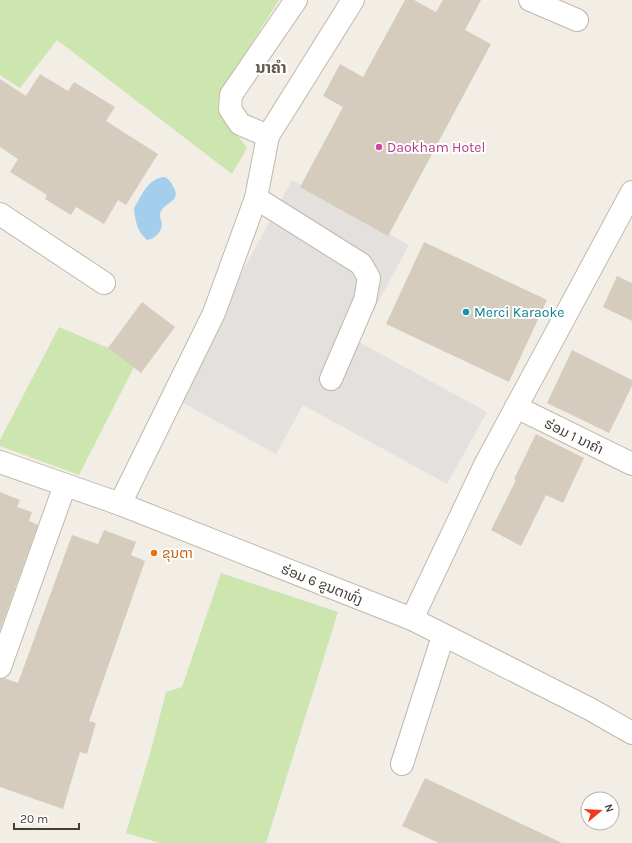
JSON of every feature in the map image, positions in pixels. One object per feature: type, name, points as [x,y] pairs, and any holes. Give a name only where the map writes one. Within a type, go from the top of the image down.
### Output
[{"type":"street","points":[[268,136],[240,124],[230,109],[231,95],[296,0]]},
{"type":"street","points":[[120,504],[214,313],[256,198],[268,136],[353,0]]},
{"type":"street","points":[[530,0],[577,20]]},
{"type":"street","points":[[412,620],[485,466],[632,192]]},
{"type":"street","points":[[256,198],[361,264],[368,278],[365,300],[331,379]]},
{"type":"street","points":[[0,214],[104,283]]},
{"type":"street","name":"ຮ່ອມ 1 ນາຄຳ","points":[[516,407],[632,464]]},
{"type":"street","name":"ຮ່ອມ 6 ຂູນຕາທົ່ງ","points":[[0,462],[120,504],[412,620],[590,710],[632,733]]},
{"type":"street","points":[[0,667],[65,485]]},
{"type":"street","points":[[402,764],[443,636]]},
{"type":"green space","points":[[0,0],[279,0],[219,95],[218,109],[247,148],[232,174],[57,40],[20,88],[0,75]]},
{"type":"green space","points":[[59,327],[108,348],[134,367],[79,475],[0,446],[0,440]]},
{"type":"green space","points":[[221,573],[338,612],[266,843],[160,843],[126,833],[151,750],[166,692],[182,687]]},
{"type":"shaded area","points":[[292,180],[409,245],[357,341],[487,412],[447,484],[303,405],[276,454],[174,398]]},
{"type":"water","points":[[165,177],[173,186],[176,196],[160,214],[162,226],[158,234],[147,240],[139,230],[134,208],[146,188],[154,180]]},
{"type":"building","name":"Daokham Hotel","points":[[405,0],[414,0],[436,12],[443,0],[481,0],[465,30],[491,44],[388,236],[300,187],[343,107],[323,96],[340,64],[363,77]]},
{"type":"building","points":[[40,74],[68,91],[74,82],[115,107],[106,121],[158,154],[126,205],[118,200],[104,224],[76,207],[71,215],[45,199],[47,195],[10,172],[18,159],[0,147],[0,79],[26,96]]},
{"type":"building","name":"Merci Karaoke","points":[[424,242],[547,300],[509,382],[386,324]]},
{"type":"building","points":[[617,276],[632,283],[632,321],[603,307]]},
{"type":"building","points":[[142,302],[175,327],[141,373],[108,348]]},
{"type":"building","points":[[572,350],[632,380],[632,386],[609,433],[547,403]]},
{"type":"building","points":[[536,434],[584,458],[563,503],[546,495],[521,546],[491,530],[516,480],[514,479]]},
{"type":"building","points":[[0,492],[20,500],[17,507],[32,512],[29,521],[38,525],[0,630]]},
{"type":"building","points":[[104,530],[136,542],[131,555],[145,561],[89,721],[96,723],[87,754],[80,752],[63,809],[0,787],[0,679],[4,678],[18,683],[72,535],[98,544]]},
{"type":"building","points":[[425,778],[562,843],[439,843],[402,826]]},
{"type":"place","name":"Daokham Hotel","points":[[379,147]]},
{"type":"place","name":"Merci Karaoke","points":[[466,312]]},
{"type":"place","name":"ຂຸນຕາ","points":[[154,553]]},
{"type":"district","name":"ນາຄຳ","points":[[271,67]]}]
